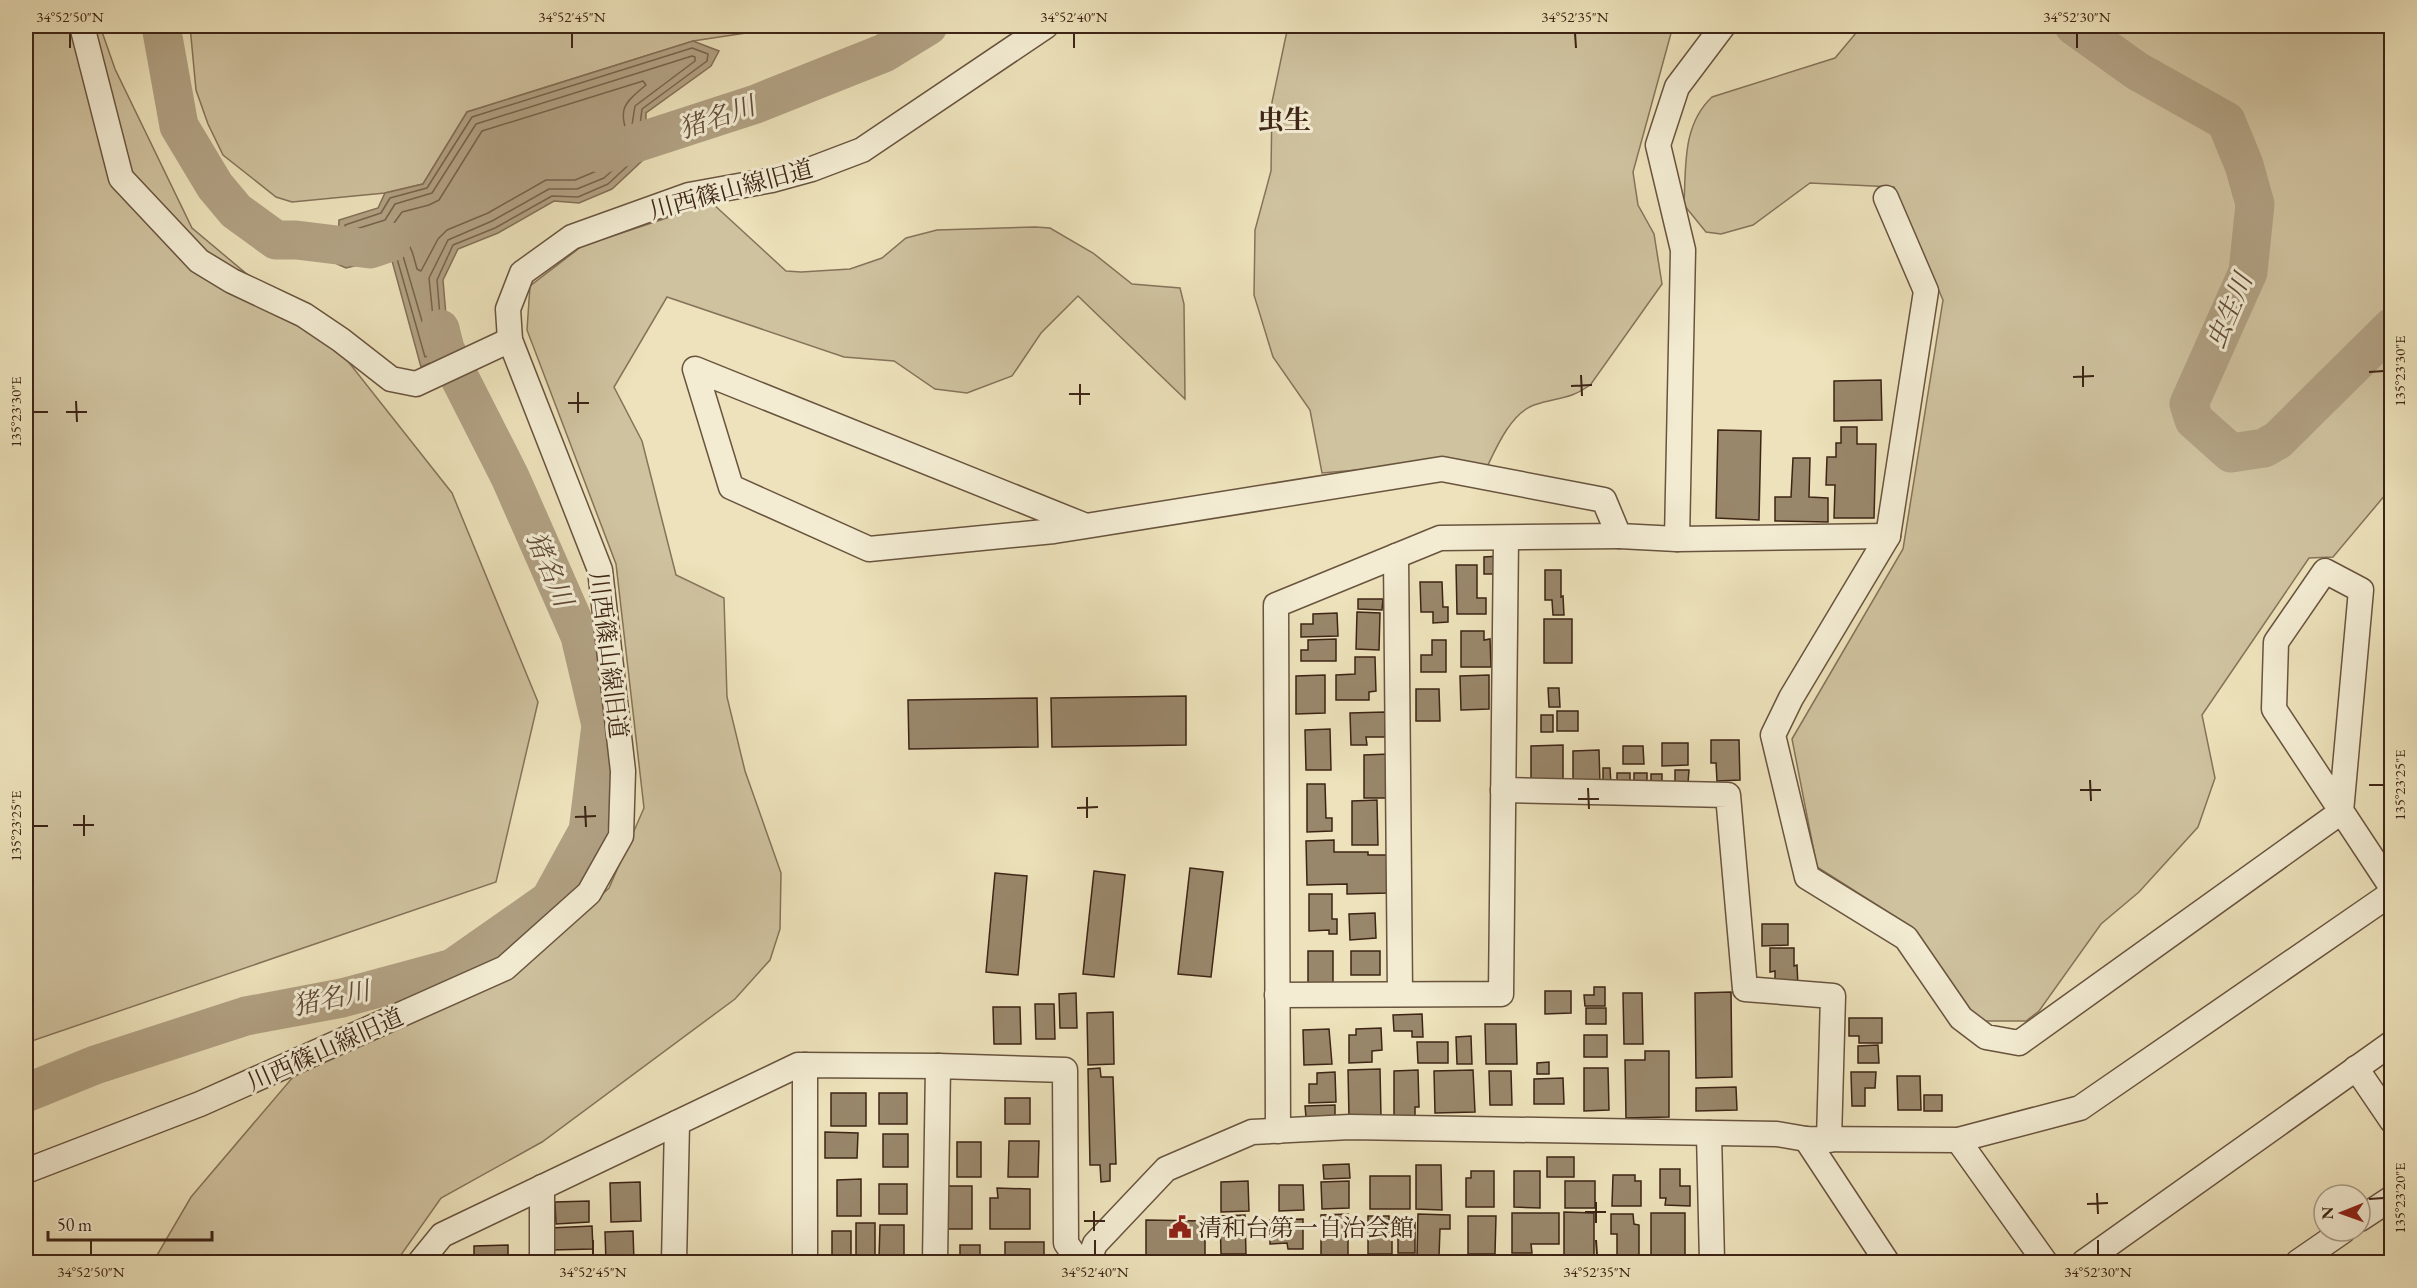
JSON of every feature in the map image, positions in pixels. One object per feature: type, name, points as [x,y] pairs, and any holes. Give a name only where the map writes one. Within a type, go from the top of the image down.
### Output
[{"type":"street","points":[[82,26],[121,178],[199,261],[232,281],[304,315],[391,379],[416,384],[502,344]]},
{"type":"street","name":"川西篠山線旧道","points":[[26,1171],[200,1104],[505,968],[590,893],[621,836],[624,771],[600,570],[502,344],[508,309],[522,273],[572,237],[689,195],[772,180],[812,169],[862,150],[1046,26]]},
{"type":"street","points":[[1677,539],[1683,250],[1658,145],[1677,87],[1723,26]]},
{"type":"street","points":[[1886,198],[1926,291],[1888,536],[1791,698],[1773,735],[1807,877],[1906,938],[1961,1018],[1986,1038],[2019,1043],[2342,812],[2361,590],[2325,571],[2276,642],[2274,709],[2342,812],[2391,888]]},
{"type":"street","points":[[1086,526],[695,369],[730,487],[869,549],[1054,531],[1086,526],[1442,469],[1604,500],[1619,536]]},
{"type":"street","points":[[1278,1131],[1276,605],[1440,538],[1619,536],[1677,539],[1888,536]]},
{"type":"street","points":[[1277,995],[1501,994],[1506,538]]},
{"type":"street","points":[[1396,556],[1400,994]]},
{"type":"street","points":[[1503,790],[1728,795],[1745,989],[1833,996],[1818,1140],[1887,1263]]},
{"type":"street","points":[[1088,1263],[1095,1244],[1166,1169],[1252,1132],[1350,1127],[1777,1134],[1818,1140],[1958,1140],[2080,1108],[2391,893]]},
{"type":"street","points":[[2084,1263],[2391,1043]]},
{"type":"street","points":[[420,1263],[442,1235],[798,1065],[805,1065],[1065,1070],[1066,1243],[1079,1263]]},
{"type":"street","points":[[805,1065],[805,1263]]},
{"type":"street","points":[[935,1263],[938,1066]]},
{"type":"street","points":[[2356,1068],[2391,1121]]},
{"type":"street","points":[[674,1263],[677,1123]]},
{"type":"street","points":[[1709,1133],[1712,1263]]},
{"type":"street","points":[[1958,1140],[2045,1263]]},
{"type":"street","points":[[542,1186],[542,1263]]},
{"type":"street","points":[[2372,1211],[2391,1198]]},
{"type":"street","points":[[2298,1263],[2326,1243]]},
{"type":"shaded area","points":[[26,26],[100,26],[115,69],[192,228],[343,355],[452,493],[538,702],[496,882],[26,1043]]},
{"type":"shaded area","points":[[190,26],[779,26],[693,41],[467,112],[423,184],[385,193],[292,202],[276,197],[223,155],[208,124],[196,90]]},
{"type":"shaded area","points":[[1288,26],[1673,26],[1633,172],[1638,205],[1654,234],[1662,284],[1591,384],[1570,396],[1534,405],[1518,415],[1505,432],[1486,469],[1439,463],[1322,473],[1310,410],[1273,357],[1254,295],[1255,230],[1271,171],[1272,102]]},
{"type":"shaded area","points":[[1856,26],[2391,26],[2391,488],[2333,557],[2309,558],[2202,715],[2215,778],[2198,827],[2139,892],[2101,924],[2039,1011],[2026,1021],[1976,1021],[1912,927],[1817,867],[1792,739],[1903,549],[1943,300],[1894,187],[1810,183],[1753,225],[1721,234],[1706,232],[1684,205],[1690,133],[1702,108],[1712,97],[1835,58],[1856,33]]},
{"type":"shaded area","points":[[712,203],[786,271],[850,269],[882,258],[906,238],[937,230],[1050,228],[1093,253],[1132,284],[1180,288],[1184,304],[1185,399],[1078,296],[1041,333],[1012,376],[967,393],[935,389],[894,361],[844,357],[667,297],[614,387],[642,441],[676,575],[724,598],[727,697],[745,771],[781,873],[780,929],[770,960],[735,999],[542,1142],[441,1198],[396,1262],[153,1262],[191,1197],[293,1077],[515,972],[609,888],[644,808],[616,564],[527,330],[530,286],[582,246]]},
{"type":"water","points":[[693,41],[719,51],[711,66],[646,113],[646,124],[659,145],[612,189],[579,203],[554,201],[498,233],[458,249],[443,280],[446,315],[455,352],[421,367],[391,257],[346,268],[337,264],[339,220],[378,208],[385,193],[423,184],[467,112]]},
{"type":"building","points":[[1881,380],[1882,420],[1834,421],[1834,381]]},
{"type":"building","points":[[1841,427],[1857,427],[1857,444],[1876,444],[1874,518],[1834,518],[1835,485],[1826,485],[1827,457],[1836,457],[1836,443],[1841,443]]},
{"type":"building","points":[[1718,430],[1761,431],[1759,520],[1716,518]]},
{"type":"building","points":[[1793,458],[1810,458],[1809,497],[1828,498],[1828,522],[1775,521],[1775,497],[1791,497]]},
{"type":"building","points":[[1500,556],[1500,574],[1484,574],[1484,557]]},
{"type":"building","points":[[1456,565],[1477,565],[1477,598],[1486,598],[1486,614],[1457,614]]},
{"type":"building","points":[[1545,570],[1561,570],[1564,615],[1553,615],[1552,600],[1545,600]]},
{"type":"building","points":[[1420,582],[1442,582],[1443,607],[1448,607],[1448,622],[1433,623],[1433,612],[1421,612]]},
{"type":"building","points":[[1358,599],[1383,599],[1382,610],[1358,609]]},
{"type":"building","points":[[1357,612],[1380,613],[1379,650],[1356,649]]},
{"type":"building","points":[[1337,613],[1338,636],[1301,637],[1301,624],[1313,624],[1313,614]]},
{"type":"building","points":[[1544,619],[1572,619],[1572,663],[1544,663]]},
{"type":"building","points":[[1461,631],[1484,631],[1484,640],[1490,639],[1491,667],[1461,667]]},
{"type":"building","points":[[1336,639],[1336,661],[1301,661],[1301,650],[1308,650],[1308,640]]},
{"type":"building","points":[[1432,640],[1446,640],[1446,672],[1421,672],[1421,655],[1432,655]]},
{"type":"building","points":[[1355,657],[1375,657],[1376,691],[1369,692],[1369,700],[1336,700],[1336,675],[1355,674]]},
{"type":"building","points":[[1325,675],[1325,713],[1296,714],[1296,676]]},
{"type":"building","points":[[1489,675],[1489,709],[1461,710],[1460,676]]},
{"type":"building","points":[[1548,688],[1559,688],[1560,707],[1549,707]]},
{"type":"building","points":[[1416,689],[1439,689],[1440,721],[1416,721]]},
{"type":"building","points":[[1186,696],[1186,745],[1052,747],[1051,698]]},
{"type":"building","points":[[1037,698],[1038,747],[909,749],[908,700]]},
{"type":"building","points":[[1557,711],[1578,711],[1578,731],[1557,731]]},
{"type":"building","points":[[1385,712],[1385,737],[1366,737],[1367,745],[1351,745],[1350,713]]},
{"type":"building","points":[[1541,715],[1553,715],[1553,732],[1541,732]]},
{"type":"building","points":[[1330,729],[1331,770],[1306,770],[1305,730]]},
{"type":"building","points":[[1711,740],[1739,740],[1740,780],[1717,781],[1716,763],[1711,763]]},
{"type":"building","points":[[1662,743],[1688,743],[1688,765],[1662,766]]},
{"type":"building","points":[[1563,745],[1563,786],[1531,786],[1531,746]]},
{"type":"building","points":[[1623,746],[1643,746],[1644,764],[1623,764]]},
{"type":"building","points":[[1599,750],[1600,784],[1573,784],[1573,751]]},
{"type":"building","points":[[1390,754],[1390,798],[1364,798],[1364,755]]},
{"type":"building","points":[[1603,768],[1610,768],[1611,785],[1603,785]]},
{"type":"building","points":[[1675,770],[1689,770],[1688,783],[1675,784]]},
{"type":"building","points":[[1617,773],[1630,773],[1630,784],[1617,784]]},
{"type":"building","points":[[1634,773],[1647,773],[1647,785],[1634,785]]},
{"type":"building","points":[[1651,774],[1662,774],[1662,786],[1651,786]]},
{"type":"building","points":[[1307,784],[1325,784],[1326,818],[1332,818],[1332,831],[1307,832]]},
{"type":"building","points":[[1377,800],[1378,845],[1352,845],[1352,801]]},
{"type":"building","points":[[1334,840],[1334,852],[1368,852],[1368,855],[1388,855],[1389,893],[1347,894],[1347,884],[1307,885],[1306,841]]},
{"type":"building","points":[[1190,868],[1223,872],[1211,977],[1178,974]]},
{"type":"building","points":[[1094,871],[1125,875],[1114,977],[1083,974]]},
{"type":"building","points":[[995,873],[1027,876],[1018,975],[986,972]]},
{"type":"building","points":[[1309,894],[1332,894],[1332,919],[1337,919],[1337,934],[1329,934],[1329,930],[1309,931]]},
{"type":"building","points":[[1375,913],[1376,938],[1350,940],[1349,914]]},
{"type":"building","points":[[1762,924],[1788,924],[1788,945],[1762,946]]},
{"type":"building","points":[[1770,948],[1794,948],[1794,966],[1797,965],[1798,987],[1775,987],[1775,971],[1770,972]]},
{"type":"building","points":[[1308,951],[1333,951],[1333,991],[1308,992]]},
{"type":"building","points":[[1351,951],[1380,951],[1380,975],[1351,975]]},
{"type":"building","points":[[1594,987],[1605,987],[1605,1006],[1585,1006],[1584,995],[1594,995]]},
{"type":"building","points":[[1545,991],[1571,991],[1571,1013],[1545,1014]]},
{"type":"building","points":[[1731,992],[1732,1077],[1696,1078],[1695,993]]},
{"type":"building","points":[[1076,993],[1077,1028],[1060,1028],[1059,994]]},
{"type":"building","points":[[1623,993],[1642,993],[1643,1044],[1624,1044]]},
{"type":"building","points":[[1035,1004],[1054,1004],[1055,1039],[1036,1039]]},
{"type":"building","points":[[993,1007],[1020,1007],[1021,1044],[994,1044]]},
{"type":"building","points":[[1586,1008],[1606,1008],[1606,1024],[1586,1024]]},
{"type":"building","points":[[1113,1012],[1114,1064],[1088,1065],[1087,1013]]},
{"type":"building","points":[[1422,1014],[1423,1037],[1412,1037],[1412,1031],[1394,1031],[1393,1015]]},
{"type":"building","points":[[1849,1018],[1882,1018],[1882,1043],[1859,1043],[1859,1036],[1849,1036]]},
{"type":"building","points":[[1485,1024],[1516,1024],[1517,1064],[1486,1064]]},
{"type":"building","points":[[1381,1028],[1382,1050],[1372,1051],[1372,1062],[1349,1063],[1349,1035],[1356,1035],[1356,1029]]},
{"type":"building","points":[[1329,1029],[1332,1064],[1304,1065],[1303,1030]]},
{"type":"building","points":[[1584,1035],[1607,1035],[1607,1057],[1584,1057]]},
{"type":"building","points":[[1471,1036],[1472,1064],[1457,1064],[1456,1037]]},
{"type":"building","points":[[1417,1042],[1448,1042],[1448,1063],[1418,1063]]},
{"type":"building","points":[[1878,1045],[1879,1063],[1858,1063],[1858,1046]]},
{"type":"building","points":[[1645,1051],[1669,1051],[1669,1117],[1626,1118],[1625,1060],[1645,1060]]},
{"type":"building","points":[[1549,1062],[1549,1074],[1537,1074],[1537,1063]]},
{"type":"building","points":[[1100,1068],[1101,1077],[1113,1077],[1116,1164],[1110,1164],[1110,1181],[1101,1182],[1100,1165],[1090,1165],[1088,1069]]},
{"type":"building","points":[[1584,1068],[1608,1068],[1609,1110],[1584,1111]]},
{"type":"building","points":[[1380,1069],[1381,1117],[1349,1117],[1348,1070]]},
{"type":"building","points":[[1418,1070],[1419,1107],[1415,1107],[1415,1117],[1394,1117],[1394,1071]]},
{"type":"building","points":[[1473,1070],[1475,1112],[1435,1113],[1434,1071]]},
{"type":"building","points":[[1489,1071],[1511,1071],[1512,1105],[1490,1105]]},
{"type":"building","points":[[1335,1072],[1336,1102],[1309,1103],[1309,1084],[1317,1084],[1317,1073]]},
{"type":"building","points":[[1851,1072],[1876,1072],[1875,1088],[1865,1088],[1865,1106],[1852,1106]]},
{"type":"building","points":[[1897,1076],[1920,1076],[1921,1110],[1898,1110]]},
{"type":"building","points":[[1563,1078],[1564,1104],[1534,1104],[1534,1079]]},
{"type":"building","points":[[1736,1087],[1737,1110],[1696,1111],[1696,1088]]},
{"type":"building","points":[[831,1093],[866,1093],[866,1126],[831,1126]]},
{"type":"building","points":[[879,1093],[907,1093],[907,1124],[879,1124]]},
{"type":"building","points":[[1924,1095],[1942,1095],[1942,1111],[1924,1111]]},
{"type":"building","points":[[1005,1098],[1030,1098],[1030,1124],[1005,1124]]},
{"type":"building","points":[[1335,1105],[1335,1117],[1306,1117],[1305,1106]]},
{"type":"building","points":[[825,1132],[858,1133],[857,1158],[825,1158]]},
{"type":"building","points":[[883,1134],[908,1134],[908,1167],[883,1167]]},
{"type":"building","points":[[1009,1141],[1039,1141],[1038,1177],[1008,1177]]},
{"type":"building","points":[[957,1142],[981,1142],[981,1177],[957,1177]]},
{"type":"building","points":[[1547,1157],[1574,1157],[1574,1177],[1547,1177]]},
{"type":"building","points":[[1349,1164],[1350,1178],[1324,1179],[1323,1165]]},
{"type":"building","points":[[1416,1165],[1441,1165],[1442,1210],[1416,1209]]},
{"type":"building","points":[[1660,1169],[1680,1169],[1680,1186],[1690,1186],[1690,1206],[1665,1205],[1666,1198],[1660,1198]]},
{"type":"building","points":[[1471,1171],[1494,1171],[1494,1207],[1466,1207],[1466,1178],[1471,1178]]},
{"type":"building","points":[[1514,1171],[1540,1171],[1540,1208],[1514,1207]]},
{"type":"building","points":[[1613,1175],[1635,1175],[1635,1181],[1641,1181],[1641,1206],[1612,1206]]},
{"type":"building","points":[[1370,1176],[1410,1176],[1410,1209],[1370,1209]]},
{"type":"building","points":[[861,1179],[861,1216],[837,1216],[837,1180]]},
{"type":"building","points":[[1248,1181],[1249,1211],[1221,1212],[1221,1182]]},
{"type":"building","points":[[1349,1181],[1349,1208],[1322,1209],[1321,1182]]},
{"type":"building","points":[[1565,1181],[1595,1181],[1595,1208],[1565,1208]]},
{"type":"building","points":[[640,1182],[641,1221],[611,1222],[610,1183]]},
{"type":"building","points":[[879,1184],[907,1184],[907,1214],[879,1214]]},
{"type":"building","points":[[1279,1185],[1303,1185],[1304,1210],[1279,1211]]},
{"type":"building","points":[[947,1186],[972,1186],[972,1229],[947,1229]]},
{"type":"building","points":[[997,1188],[1030,1189],[1030,1229],[990,1229],[990,1198],[998,1198]]},
{"type":"building","points":[[589,1201],[589,1222],[556,1224],[555,1202]]},
{"type":"building","points":[[1564,1212],[1594,1213],[1594,1259],[1564,1259]]},
{"type":"building","points":[[1512,1213],[1559,1213],[1559,1244],[1531,1244],[1532,1253],[1512,1253]]},
{"type":"building","points":[[1651,1213],[1685,1213],[1685,1255],[1651,1255]]},
{"type":"building","points":[[1348,1214],[1348,1261],[1321,1262],[1321,1215]]},
{"type":"building","points":[[1418,1214],[1450,1215],[1450,1229],[1440,1229],[1439,1257],[1417,1256]]},
{"type":"building","points":[[1611,1214],[1633,1214],[1634,1224],[1639,1225],[1639,1256],[1617,1256],[1617,1234],[1611,1234]]},
{"type":"building","points":[[1245,1215],[1246,1254],[1221,1254],[1220,1216]]},
{"type":"building","points":[[1368,1216],[1389,1216],[1389,1223],[1392,1223],[1392,1254],[1368,1254]]},
{"type":"building","points":[[1468,1216],[1496,1216],[1495,1254],[1468,1254]]},
{"type":"building","points":[[1398,1218],[1415,1218],[1415,1253],[1398,1253]]},
{"type":"building","points":[[1303,1219],[1303,1249],[1288,1249],[1287,1243],[1270,1244],[1270,1220]]},
{"type":"building","points":[[1146,1220],[1205,1221],[1205,1260],[1146,1260]]},
{"type":"building","points":[[856,1223],[875,1223],[875,1258],[856,1258]]},
{"type":"building","points":[[880,1225],[904,1225],[904,1258],[879,1258]]},
{"type":"building","points":[[592,1226],[593,1249],[551,1250],[550,1228]]},
{"type":"building","points":[[633,1231],[634,1262],[606,1262],[605,1232]]},
{"type":"building","points":[[832,1231],[851,1231],[851,1262],[832,1262]]},
{"type":"building","points":[[1005,1242],[1044,1242],[1044,1262],[1005,1262]]},
{"type":"building","points":[[508,1245],[508,1262],[474,1262],[474,1246]]},
{"type":"building","points":[[960,1245],[980,1245],[980,1262],[960,1262]]},
{"type":"waterway","points":[[161,26],[179,126],[215,186],[236,211],[276,240],[296,240],[370,249],[391,242]]},
{"type":"waterway","name":"猪名川","points":[[602,154],[756,104],[884,53],[928,26]]},
{"type":"waterway","name":"虫生川","points":[[2074,26],[2137,71],[2226,121],[2244,165],[2255,204],[2248,272],[2189,404],[2194,420],[2231,453],[2264,448],[2278,440],[2392,327]]},
{"type":"waterway","name":"猪名川","points":[[26,1093],[95,1065],[246,1016],[342,998],[453,968],[550,900],[588,831],[601,725],[580,636],[510,477],[445,349],[440,329]]},
{"type":"place","name":"清和台第一自治会館","points":[[1180,1227]]},
{"type":"district","name":"虫生","points":[[1284,119]]}]
